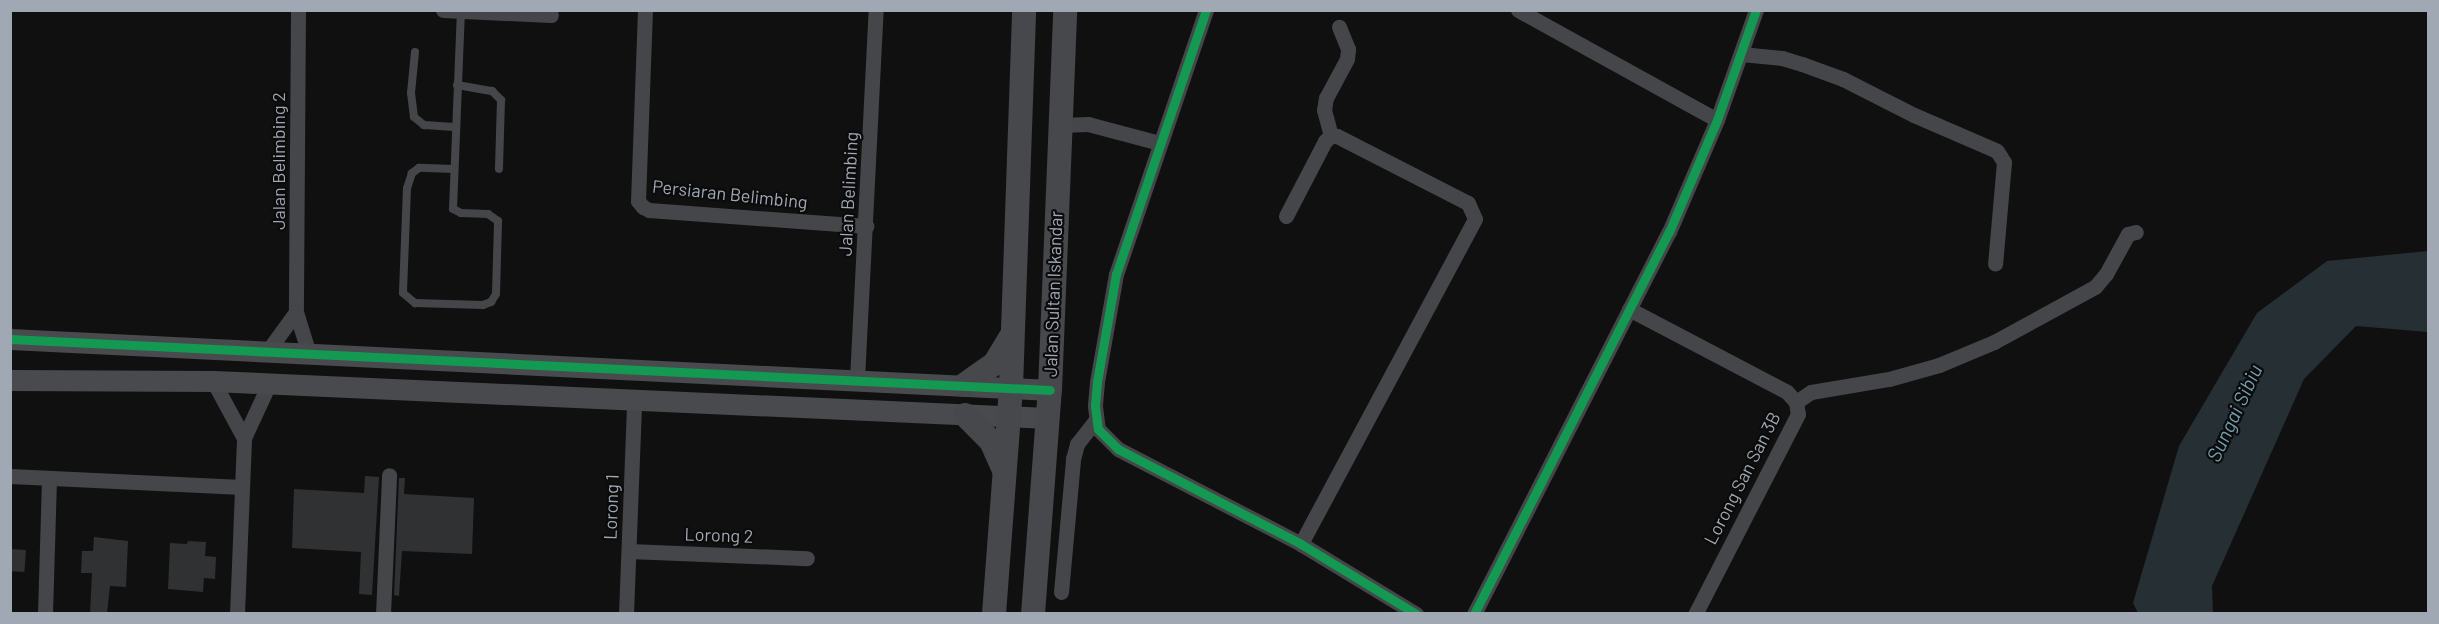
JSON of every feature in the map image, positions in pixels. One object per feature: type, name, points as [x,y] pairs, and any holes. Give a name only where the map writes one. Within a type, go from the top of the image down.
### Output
[{"type":"main road","points":[[994,614],[1011,387],[1024,10]]},
{"type":"main road","name":"Jalan Sultan Iskandar","points":[[1034,614],[1050,390],[1065,10]]},
{"type":"main road","points":[[964,385],[995,363],[1006,348],[1013,331]]},
{"type":"main road","points":[[965,415],[991,441],[1005,477]]},
{"type":"street","name":"Jalan Belimbing 2","points":[[298,10],[296,312],[309,354]]},
{"type":"street","points":[[443,10],[550,15]]},
{"type":"street","name":"Persiaran Belimbing","points":[[645,10],[638,201],[643,207],[649,210],[866,226]]},
{"type":"street","name":"Jalan Belimbing","points":[[857,379],[876,10]]},
{"type":"street","points":[[1206,10],[1116,274],[1097,382],[1096,420],[1098,429],[1118,449],[1300,544],[1416,614]]},
{"type":"street","points":[[1518,10],[1717,120]]},
{"type":"street","points":[[1474,614],[1669,232],[1717,120],[1756,10]]},
{"type":"street","points":[[1331,136],[1324,110],[1326,98],[1347,59],[1348,49],[1339,27]]},
{"type":"street","points":[[1741,54],[1782,58],[1843,79],[1914,115],[1997,151],[2004,162],[1995,264]]},
{"type":"street","points":[[1060,124],[1088,124],[1160,143]]},
{"type":"street","points":[[1286,216],[1326,141],[1331,136],[1337,136],[1468,203],[1475,219],[1300,544]]},
{"type":"street","points":[[1796,402],[1811,392],[1890,379],[1929,368],[1995,342],[2095,287],[2106,274],[2128,234],[2136,232]]},
{"type":"street","name":"Lorong San San 3B","points":[[1629,309],[1787,392],[1796,402],[1797,414],[1695,614]]},
{"type":"street","points":[[267,352],[296,312]]},
{"type":"street","points":[[10,339],[1050,390]]},
{"type":"street","points":[[10,380],[213,381],[634,402],[1047,418]]},
{"type":"street","points":[[213,381],[244,438]]},
{"type":"street","points":[[237,614],[244,438],[269,384]]},
{"type":"street","name":"Lorong 1","points":[[626,614],[634,402]]},
{"type":"street","points":[[1061,592],[1073,459],[1082,435],[1096,420]]},
{"type":"street","points":[[383,614],[389,475]]},
{"type":"street","points":[[10,476],[242,487]]},
{"type":"street","points":[[45,614],[49,478]]},
{"type":"street","name":"Lorong 2","points":[[629,551],[807,558]]},
{"type":"lane","points":[[454,169],[419,168],[412,173],[407,188],[404,293],[415,303],[483,305],[491,302],[496,294],[498,221],[494,216],[488,214],[461,213],[453,209],[454,169],[454,127],[461,12]]},
{"type":"lane","points":[[415,52],[411,93],[414,117],[424,125],[454,127]]},
{"type":"lane","points":[[457,85],[492,91],[501,100],[499,170]]},
{"type":"water","name":"Sungai Sibiu","points":[[2428,251],[2428,332],[2356,326],[2304,379],[2212,586],[2213,613],[2138,613],[2133,603],[2179,446],[2257,313],[2327,261]]},
{"type":"building","points":[[365,476],[379,477],[372,595],[359,594],[361,552],[292,548],[294,489],[364,493]]},
{"type":"building","points":[[399,478],[405,478],[404,494],[474,498],[472,554],[402,551],[399,596],[394,595]]},
{"type":"building","points":[[94,537],[128,541],[126,587],[110,586],[107,614],[90,614],[92,573],[81,573],[82,551],[93,551]]},
{"type":"building","points":[[188,541],[206,542],[205,556],[216,557],[215,579],[204,578],[203,592],[168,589],[170,543],[187,544]]},
{"type":"building","points":[[10,549],[26,550],[24,572],[10,571]]},
{"type":"cycle path","points":[[1206,10],[1116,274],[1097,382],[1095,406],[1098,429],[1118,449],[1301,544],[1416,614]]},
{"type":"cycle path","points":[[1474,614],[1669,232],[1717,120],[1756,10]]},
{"type":"cycle path","points":[[10,339],[1050,390]]}]
